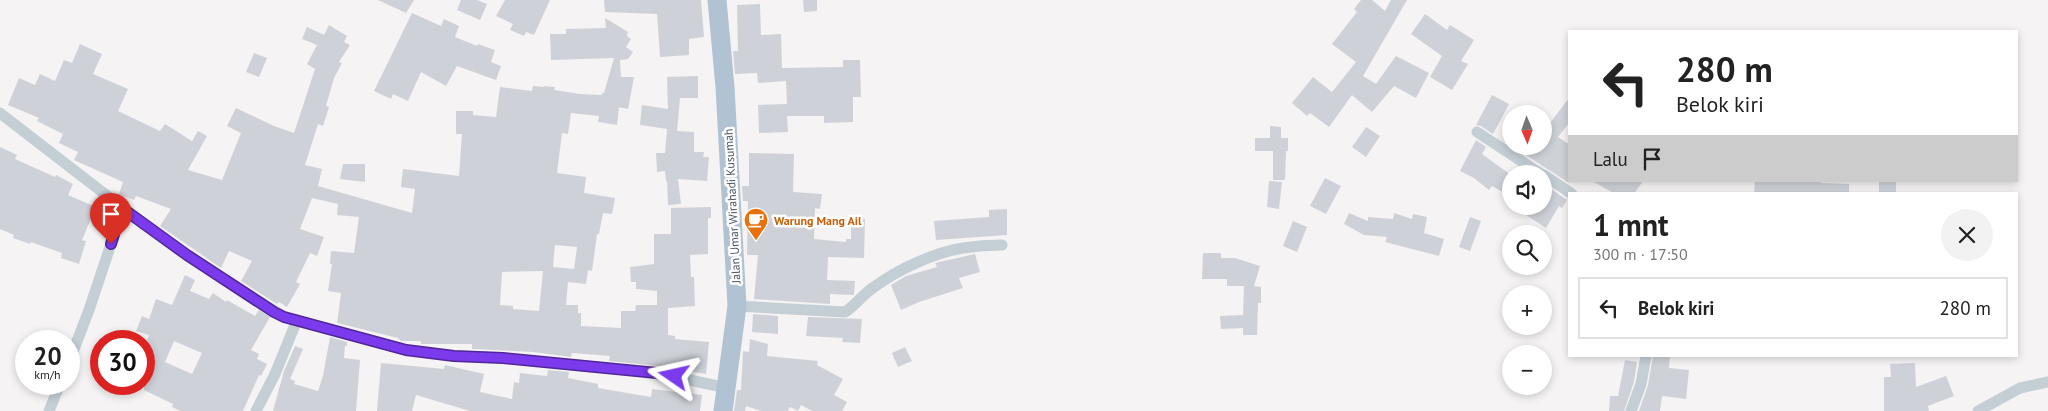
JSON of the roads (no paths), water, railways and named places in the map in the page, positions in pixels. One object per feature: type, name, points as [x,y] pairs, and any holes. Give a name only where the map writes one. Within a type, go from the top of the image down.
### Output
[{"type":"main road","name":"Jalan Umar Wirahadi Kusumah","points":[[718,0],[725,86],[737,306],[723,411]]},
{"type":"street","points":[[0,114],[122,208],[187,255],[274,312],[406,350],[454,356],[503,358],[657,373],[726,388]]},
{"type":"street","points":[[1477,132],[1527,165]]},
{"type":"street","points":[[1552,181],[1569,192]]},
{"type":"street","points":[[80,333],[122,208]]},
{"type":"street","points":[[737,306],[845,312],[877,285],[926,260],[964,248],[1002,244]]},
{"type":"street","points":[[256,411],[275,374],[297,320]]},
{"type":"street","points":[[1631,411],[1641,384],[1646,357]]},
{"type":"street","points":[[1978,411],[2020,388],[2048,382]]},
{"type":"street","points":[[49,411],[56,395]]},
{"type":"place","name":"Warung Mang Ail","points":[[756,241]]}]
